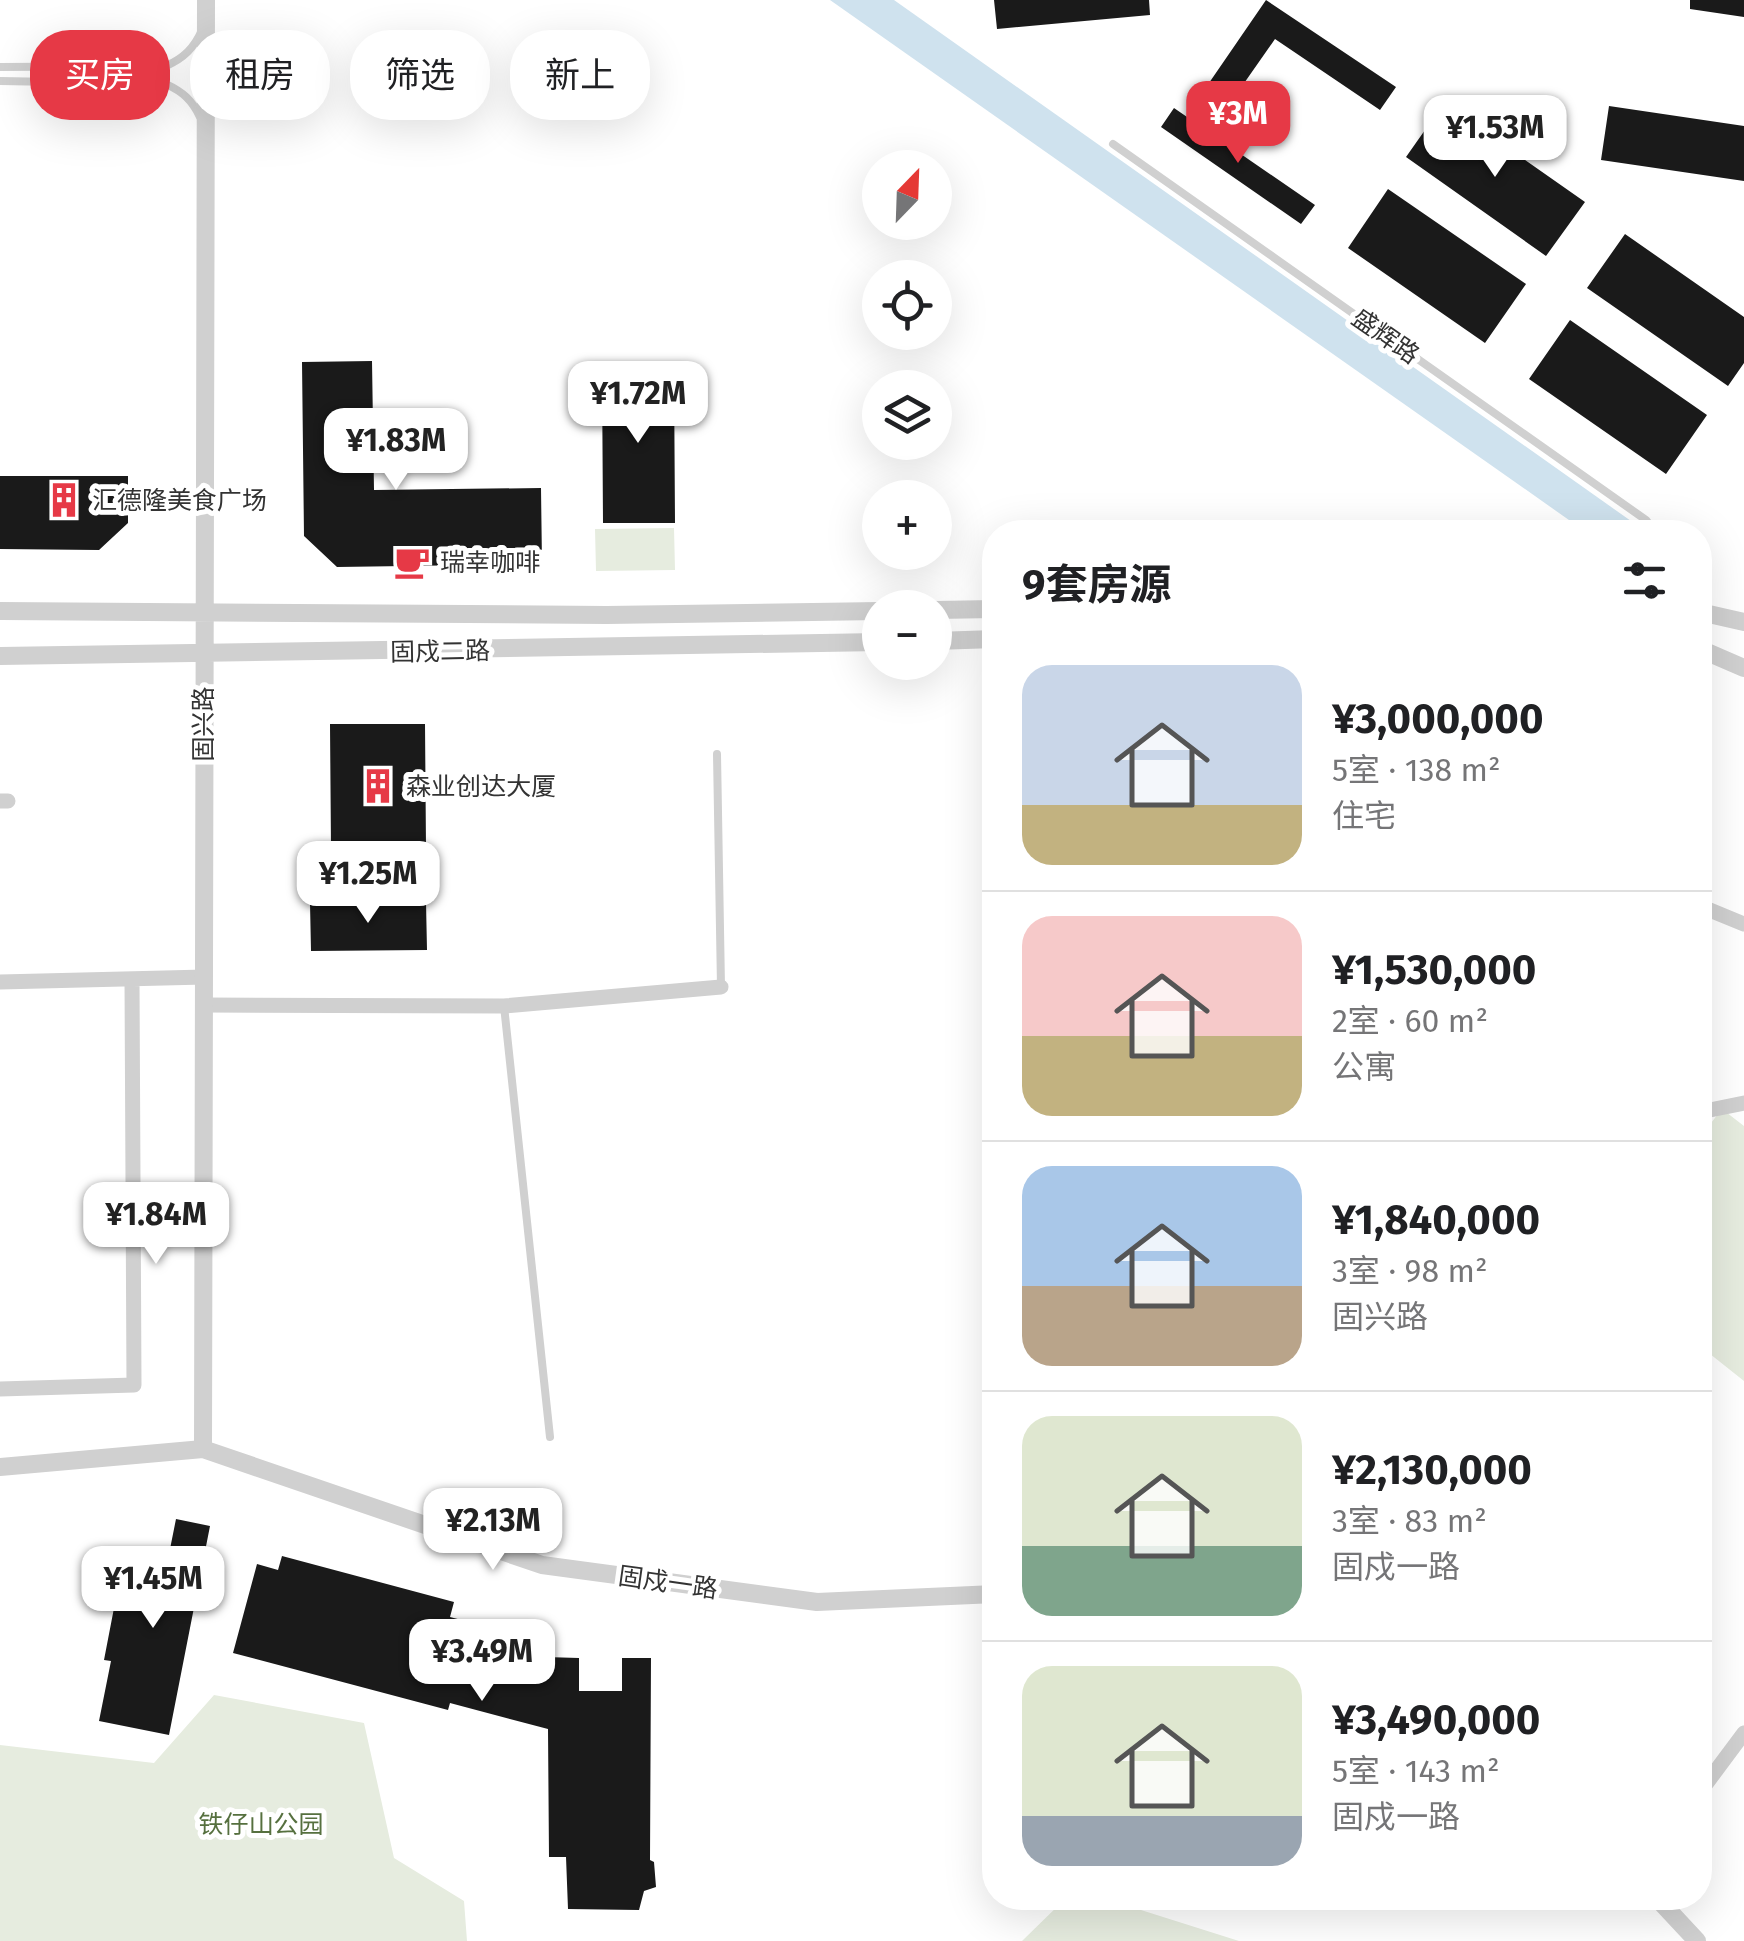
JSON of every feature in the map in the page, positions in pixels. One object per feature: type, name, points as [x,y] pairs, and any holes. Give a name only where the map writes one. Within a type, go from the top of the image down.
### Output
[{"type":"street","name":"固兴路","points":[[203,1449],[206,8]]},
{"type":"street","points":[[952,610],[982,609]]},
{"type":"street","name":"固戍二路","points":[[0,612],[607,615],[862,610]]},
{"type":"street","points":[[1712,615],[1744,622]]},
{"type":"street","points":[[952,641],[982,640]]},
{"type":"street","name":"固戍二路","points":[[0,656],[862,642]]},
{"type":"street","points":[[1712,654],[1744,668]]},
{"type":"street","points":[[1712,911],[1744,924]]},
{"type":"street","points":[[0,982],[205,977]]},
{"type":"street","points":[[0,1389],[134,1385],[132,980]]},
{"type":"street","points":[[204,1005],[504,1006],[721,987]]},
{"type":"street","points":[[1712,1110],[1744,1103]]},
{"type":"street","points":[[133,1214],[204,1208]]},
{"type":"street","name":"固戍一路","points":[[0,1466],[203,1449],[542,1565],[818,1602],[982,1595]]},
{"type":"street","points":[[1712,1776],[1744,1733]]},
{"type":"street","points":[[1669,1910],[1696,1941]]},
{"type":"lane","points":[[0,67],[166,66],[193,48],[206,8]]},
{"type":"lane","points":[[0,81],[166,84],[182,92],[194,105],[204,138]]},
{"type":"lane","name":"盛辉路","points":[[1112,144],[1646,520]]},
{"type":"lane","points":[[717,754],[721,987]]},
{"type":"lane","points":[[504,1006],[550,1437]]},
{"type":"green space","points":[[674,528],[675,570],[596,571],[595,529]]},
{"type":"green space","points":[[1722,1109],[1744,1126],[1744,1381],[1712,1356],[1712,1122]]},
{"type":"green space","name":"铁仔山公园","points":[[214,1695],[364,1723],[394,1858],[464,1901],[467,1941],[0,1941],[0,1745],[154,1763]]},
{"type":"green space","points":[[1054,1910],[1141,1910],[1239,1941],[1022,1941]]},
{"type":"water","points":[[830,0],[894,0],[1630,520],[1569,520]]},
{"type":"building","points":[[994,0],[1149,0],[1150,15],[997,29]]},
{"type":"building","points":[[1266,0],[1396,87],[1380,110],[1275,39],[1233,99],[1209,83]]},
{"type":"building","points":[[1690,0],[1744,0],[1744,17],[1690,9]]},
{"type":"building","points":[[1444,103],[1585,202],[1546,256],[1406,157]]},
{"type":"building","points":[[1609,106],[1744,126],[1744,181],[1601,160]]},
{"type":"building","points":[[1174,108],[1315,205],[1301,224],[1161,127]]},
{"type":"building","points":[[1388,189],[1526,284],[1485,343],[1348,248]]},
{"type":"building","points":[[1625,234],[1744,317],[1744,363],[1728,386],[1587,288]]},
{"type":"building","points":[[1570,320],[1707,415],[1666,474],[1529,379]]},
{"type":"building","points":[[372,361],[374,490],[541,488],[542,564],[337,567],[304,536],[302,362]]},
{"type":"building","points":[[602,369],[674,369],[675,523],[603,523]]},
{"type":"building","name":"汇德隆美食广场","points":[[0,476],[128,476],[128,523],[99,550],[0,549]]},
{"type":"building","name":"森业创达大厦","points":[[330,724],[425,724],[426,848],[331,848]]},
{"type":"building","points":[[426,902],[427,950],[311,951],[310,903]]},
{"type":"building","points":[[176,1519],[210,1526],[169,1735],[99,1721],[111,1661],[104,1660],[124,1556],[128,1557],[130,1547],[169,1554]]},
{"type":"building","points":[[282,1556],[454,1602],[450,1617],[549,1643],[545,1657],[579,1658],[579,1691],[622,1691],[622,1658],[651,1658],[650,1860],[654,1862],[656,1887],[644,1891],[639,1910],[568,1909],[566,1857],[549,1857],[548,1729],[450,1703],[448,1710],[233,1653],[257,1564],[278,1570]]},
{"type":"place","name":"汇德隆美食广场","points":[[64,500]]},
{"type":"place","name":"瑞幸咖啡","points":[[412,562]]},
{"type":"place","name":"森业创达大厦","points":[[378,786]]}]
